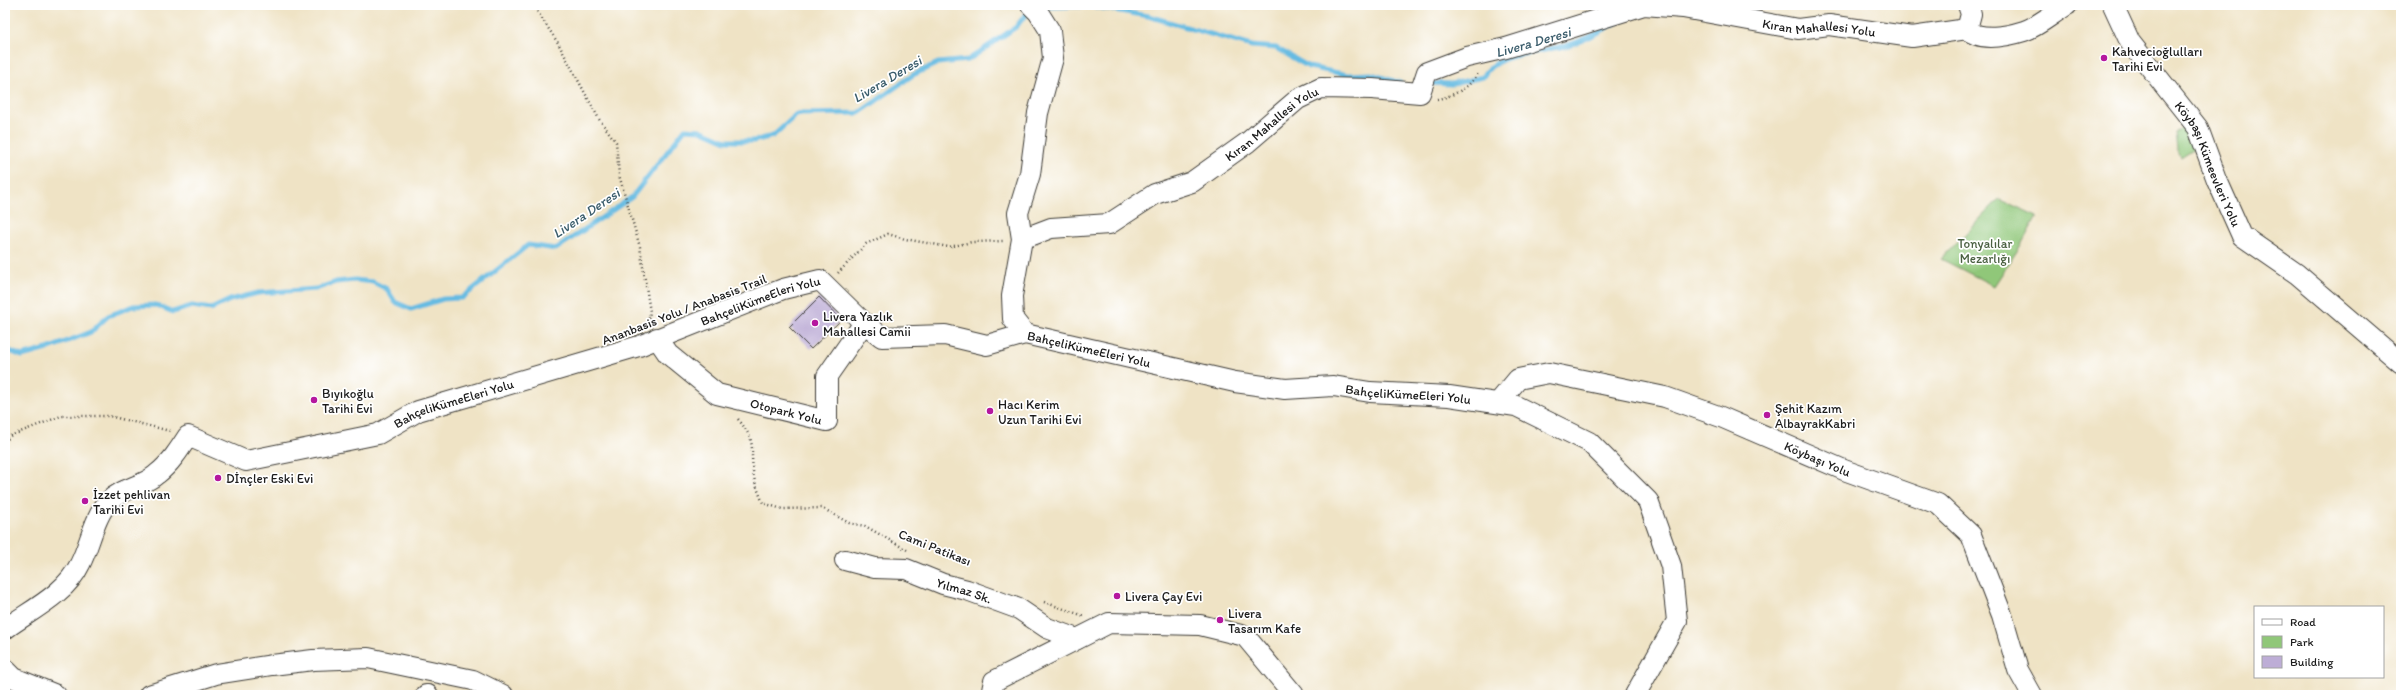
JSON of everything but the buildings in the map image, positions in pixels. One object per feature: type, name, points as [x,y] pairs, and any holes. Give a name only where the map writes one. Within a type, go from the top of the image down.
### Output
[{"type":"street","points":[[1025,334],[1014,319],[1012,296],[1022,241],[1018,213],[1030,174],[1038,113],[1053,58],[1050,31],[1038,12],[1031,5]]},
{"type":"street","name":"Kıran Mahallesi Yolu","points":[[1022,241],[1051,228],[1110,224],[1155,194],[1192,182],[1248,142],[1298,99],[1321,88],[1372,89],[1420,93],[1427,72],[1467,57],[1644,5],[1683,8],[1798,29],[1829,25],[1912,37],[1967,29]]},
{"type":"street","points":[[1968,5],[1971,14],[1967,29],[1975,35],[1991,37],[2025,31],[2067,5]]},
{"type":"street","name":"Köybaşı Kümeevleri Yolu","points":[[2113,5],[2130,42],[2198,128],[2217,180],[2242,236],[2297,274],[2401,363]]},
{"type":"street","name":"BahçeliKümeEleri Yolu","points":[[5,630],[35,607],[58,594],[80,565],[88,538],[109,501],[157,475],[175,455],[188,436],[246,461],[378,434],[418,411],[592,361],[652,333],[783,289],[820,280],[864,323],[882,337],[945,335],[987,345],[1025,334],[1234,382],[1285,389],[1333,386],[1370,392],[1449,396],[1498,403],[1516,406],[1589,442],[1648,501],[1671,566],[1677,621],[1635,695]]},
{"type":"street","name":"Otopark Yolu","points":[[652,333],[668,354],[717,394],[827,422],[827,376],[864,323]]},
{"type":"street","name":"Köybaşı Yolu","points":[[1498,403],[1518,380],[1549,373],[1665,397],[1721,416],[1844,470],[1938,504],[1971,535],[2002,615],[2018,670],[2032,695]]},
{"type":"street","name":"Yılmaz Sk.","points":[[845,560],[875,568],[906,569],[943,584],[967,590],[1019,609],[1047,628],[1077,639]]},
{"type":"street","points":[[990,695],[994,681],[1109,623],[1200,624],[1245,636],[1294,695]]},
{"type":"street","points":[[149,695],[216,674],[313,660],[368,658],[473,680],[503,695]]},
{"type":"street","points":[[5,668],[14,678],[56,695]]},
{"type":"path","points":[[533,5],[558,43],[599,119],[616,142],[619,174],[640,248],[652,333]]},
{"type":"path","points":[[1433,99],[1445,98],[1474,82],[1491,51]]},
{"type":"path","points":[[836,275],[866,244],[888,234],[949,247],[972,242],[1022,241]]},
{"type":"path","points":[[5,442],[10,436],[61,416],[109,416],[172,431]]},
{"type":"path","name":"Cami Patikası","points":[[736,416],[749,432],[753,448],[753,471],[763,503],[782,509],[822,508],[849,523],[865,526],[910,551]]},
{"type":"path","points":[[1039,600],[1082,613],[1097,629]]},
{"type":"green space","points":[[2190,122],[2199,145],[2181,157],[2177,148],[2175,133]]},
{"type":"green space","name":"Tonyalılar Mezarlığı","points":[[1999,199],[2037,216],[2021,245],[1994,286],[1941,259]]},
{"type":"waterway","name":"Livera Deresi","points":[[1738,5],[1754,11],[1756,5]]},
{"type":"waterway","name":"Livera Deresi","points":[[1041,7],[1091,6],[1148,16],[1252,46],[1276,48],[1309,67],[1348,75],[1371,74],[1400,83]]},
{"type":"waterway","name":"Livera Deresi","points":[[5,349],[22,356],[47,349],[91,332],[108,316],[133,306],[156,305],[173,312],[192,306],[211,309],[230,300],[258,293],[316,289],[336,282],[355,280],[373,282],[387,289],[395,302],[411,309],[443,299],[462,298],[528,245],[556,249],[632,197],[685,129],[700,130],[726,141],[753,141],[773,136],[797,114],[859,113],[913,75],[938,63],[968,60],[1016,27],[1030,9]]},
{"type":"waterway","name":"Livera Deresi","points":[[1427,83],[1452,84],[1483,77],[1488,69],[1504,59],[1569,45],[1595,34],[1617,22]]},
{"type":"place","name":"Kahvecioğlulları Tarihi Evi","points":[[2104,58]]},
{"type":"place","name":"Livera Yazlık Mahallesi Camii","points":[[815,323]]},
{"type":"place","name":"Bıyıkoğlu Tarihi Evi","points":[[314,400]]},
{"type":"place","name":"Hacı Kerim Uzun Tarihi Evi","points":[[990,411]]},
{"type":"place","name":"Şehit Kazım AlbayrakKabri","points":[[1767,415]]},
{"type":"place","name":"Dİnçler Eski Evi","points":[[218,478]]},
{"type":"place","name":"İzzet pehlivan Tarihi Evi","points":[[85,501]]},
{"type":"place","name":"Livera Çay Evi","points":[[1117,596]]},
{"type":"place","name":"Livera Tasarım Kafe","points":[[1220,620]]}]
